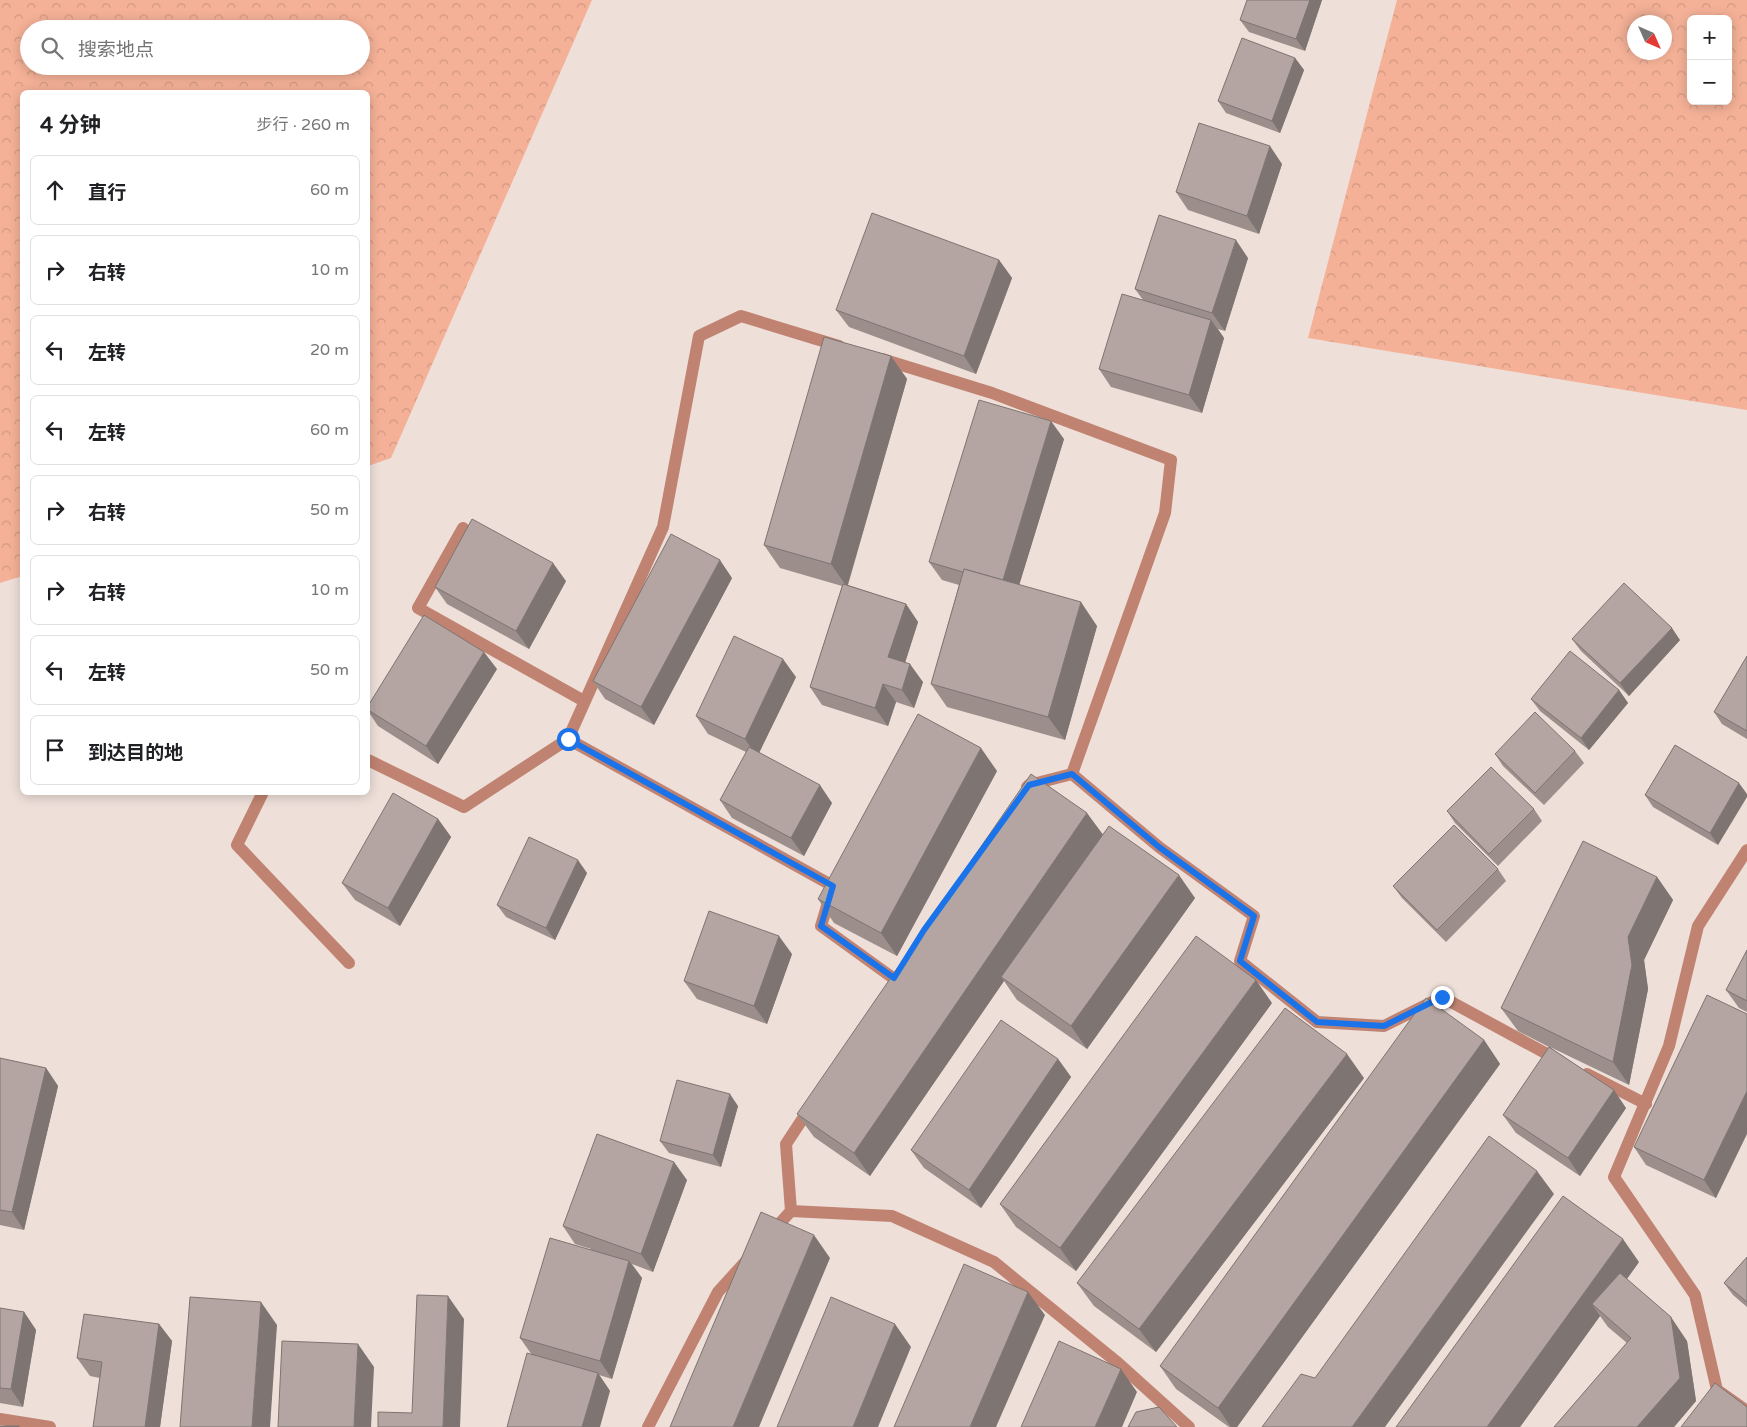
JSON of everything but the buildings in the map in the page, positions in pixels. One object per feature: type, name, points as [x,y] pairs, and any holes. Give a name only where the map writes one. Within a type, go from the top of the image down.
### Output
[{"type":"street","points":[[370,761],[464,807],[568,739],[663,527],[699,336],[741,316],[852,350]]},
{"type":"street","points":[[871,356],[992,393],[1171,460],[1165,514],[1072,774]]},
{"type":"street","points":[[463,528],[418,608],[584,701]]},
{"type":"street","points":[[568,739],[833,886],[821,926],[893,978]]},
{"type":"street","points":[[1017,801],[1029,785],[1072,774]]},
{"type":"street","points":[[1072,774],[1159,847],[1254,916],[1240,961],[1317,1022],[1384,1026],[1442,997],[1572,1067],[1646,1104]]},
{"type":"street","points":[[261,795],[237,845],[349,963]]},
{"type":"street","points":[[1747,850],[1698,926],[1669,1046],[1614,1178],[1695,1295],[1717,1390],[1747,1411]]},
{"type":"street","points":[[648,1427],[718,1292],[791,1211],[786,1144],[818,1094]]},
{"type":"street","points":[[791,1211],[892,1216],[994,1262],[1118,1363],[1190,1427]]},
{"type":"street","points":[[0,1419],[50,1427]]},
{"type":"green space","points":[[0,0],[592,0],[391,458],[370,465],[370,90],[20,90],[20,577],[0,583]]},
{"type":"green space","points":[[1397,0],[1747,0],[1747,410],[1308,338]]},
{"type":"route","points":[[568,739],[833,886],[821,926],[894,978],[924,930],[1029,785],[1072,774],[1159,847],[1254,916],[1240,961],[1317,1022],[1384,1026],[1442,997]]}]
